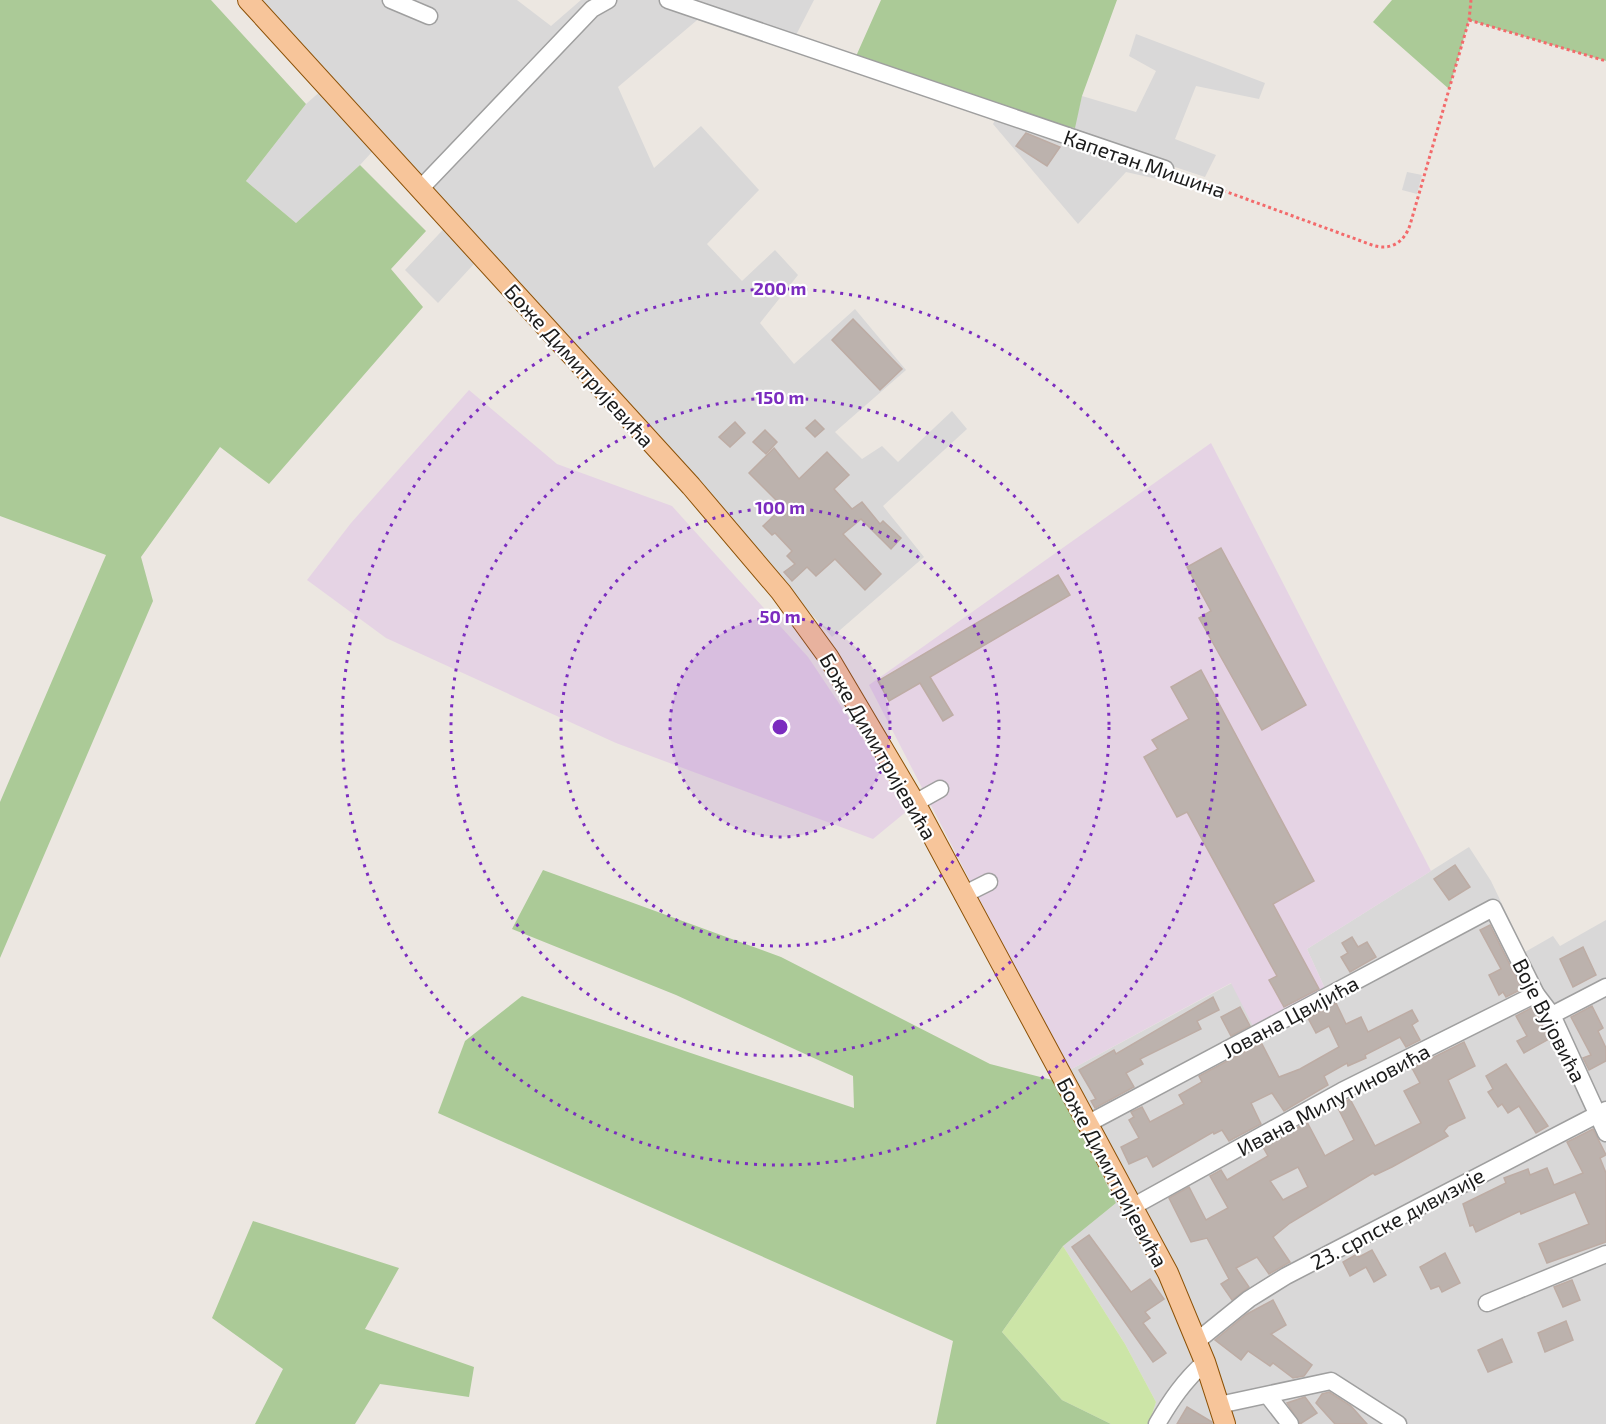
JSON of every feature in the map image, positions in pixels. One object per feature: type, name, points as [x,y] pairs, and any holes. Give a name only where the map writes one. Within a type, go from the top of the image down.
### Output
[{"type":"main road","name":"Боже Димитријевића","points":[[248,0],[691,486],[781,592],[846,684],[915,803],[1168,1273],[1205,1362],[1222,1415]]},
{"type":"street","points":[[391,0],[429,16]]},
{"type":"street","points":[[420,189],[592,9],[608,0]]},
{"type":"street","name":"Капетан Мишина","points":[[668,0],[1165,169]]},
{"type":"street","points":[[915,803],[940,789]]},
{"type":"street","points":[[963,895],[989,882]]},
{"type":"street","name":"Јована Цвијића","points":[[1087,1124],[1493,909]]},
{"type":"street","name":"Воје Вујовића","points":[[1493,909],[1536,994],[1552,1015],[1602,1112],[1606,1133]]},
{"type":"street","points":[[1552,1015],[1606,987]]},
{"type":"street","name":"Ивана Милутиновића","points":[[1132,1207],[1342,1091],[1536,994]]},
{"type":"street","name":"23. српске дивизије","points":[[1197,1341],[1249,1299],[1278,1280],[1602,1112]]},
{"type":"street","points":[[1487,1303],[1606,1254]]},
{"type":"street","points":[[1157,1424],[1172,1397],[1205,1362]]},
{"type":"street","points":[[1222,1415],[1269,1396],[1331,1381],[1398,1424]]},
{"type":"street","points":[[1269,1396],[1290,1424]]},
{"type":"path","points":[[1471,0],[1469,20],[1606,60]]},
{"type":"path","name":"Капетан Мишина","points":[[1165,169],[1372,245],[1384,248],[1396,244],[1405,236],[1410,225],[1469,20]]},
{"type":"shaded area","points":[[258,0],[517,0],[551,26],[581,0],[814,0],[795,37],[709,10],[618,87],[654,168],[701,126],[759,190],[707,244],[742,281],[775,250],[798,275],[760,323],[794,364],[855,309],[906,370],[835,432],[862,459],[882,446],[898,462],[952,411],[967,429],[883,506],[924,557],[832,637],[484,253],[438,303],[405,270],[454,218],[382,141],[360,165],[296,223],[246,181],[306,104],[331,82]]},
{"type":"shaded area","points":[[1136,34],[1265,83],[1259,99],[1196,86],[1175,139],[1216,155],[1205,177],[1163,163],[1157,179],[1126,172],[1078,224],[993,124],[999,112],[1074,128],[1082,96],[1136,112],[1156,71],[1129,56]]},
{"type":"shaded area","points":[[1407,172],[1422,175],[1417,194],[1402,190]]},
{"type":"shaded area","points":[[469,390],[557,464],[672,506],[808,657],[881,766],[907,811],[873,839],[616,743],[386,638],[307,580],[351,523]]},
{"type":"shaded area","points":[[1211,443],[1431,871],[1307,949],[1327,993],[1255,1030],[1231,983],[1068,1071],[869,685]]},
{"type":"shaded area","points":[[1469,847],[1491,881],[1525,952],[1553,936],[1560,946],[1606,920],[1606,1424],[1149,1424],[1156,1402],[1125,1344],[1063,1246],[1116,1203],[1056,1081],[1068,1071],[1232,983],[1327,993],[1307,949]]},
{"type":"green space","points":[[0,0],[211,0],[306,104],[246,181],[296,223],[360,165],[426,231],[391,269],[423,307],[269,484],[220,447],[141,557],[153,601],[0,958],[0,802],[106,555],[0,516]]},
{"type":"green space","points":[[881,0],[1117,0],[1082,96],[1075,128],[1017,118],[853,63]]},
{"type":"green space","points":[[1392,0],[1606,0],[1606,61],[1469,20],[1449,89],[1373,22]]},
{"type":"green space","points":[[543,870],[781,957],[990,1064],[1056,1081],[1116,1203],[1063,1246],[1002,1332],[1062,1400],[1111,1424],[936,1424],[953,1341],[438,1113],[465,1041],[522,996],[854,1108],[853,1076],[676,995],[512,929]]},
{"type":"green space","points":[[253,1221],[399,1268],[365,1329],[474,1367],[469,1397],[380,1384],[355,1424],[255,1424],[283,1369],[212,1318]]},
{"type":"green space","points":[[1063,1246],[1125,1344],[1156,1402],[1149,1424],[1111,1424],[1062,1400],[1002,1332]]},
{"type":"building","points":[[1026,133],[1060,147],[1047,166],[1016,146]]},
{"type":"building","points":[[853,319],[902,369],[880,390],[832,340]]},
{"type":"building","points":[[815,420],[824,429],[815,437],[806,428]]},
{"type":"building","points":[[735,422],[745,433],[730,447],[719,437]]},
{"type":"building","points":[[765,430],[777,442],[766,454],[753,442]]},
{"type":"building","points":[[774,448],[799,479],[827,452],[849,475],[834,489],[852,509],[862,502],[880,524],[883,521],[901,538],[891,549],[861,519],[843,534],[881,574],[865,590],[835,559],[816,576],[807,567],[792,581],[784,572],[795,564],[787,556],[792,551],[775,533],[772,535],[763,526],[783,507],[749,473]]},
{"type":"building","points":[[1221,548],[1306,705],[1262,730],[1199,618],[1211,611],[1187,567]]},
{"type":"building","points":[[1058,575],[1070,595],[930,677],[953,715],[943,721],[920,683],[889,701],[878,681]]},
{"type":"building","points":[[1201,670],[1314,881],[1273,904],[1319,989],[1284,1007],[1269,980],[1277,976],[1187,812],[1177,817],[1144,757],[1158,749],[1152,740],[1189,719],[1171,687]]},
{"type":"building","points":[[1455,865],[1470,887],[1449,900],[1434,879]]},
{"type":"building","points":[[1490,925],[1522,989],[1506,997],[1503,992],[1499,995],[1489,975],[1501,969],[1480,930]]},
{"type":"building","points":[[1352,937],[1358,947],[1367,942],[1376,957],[1350,972],[1341,957],[1348,953],[1342,943]]},
{"type":"building","points":[[1583,947],[1596,975],[1573,987],[1560,959]]},
{"type":"building","points":[[1213,997],[1219,1010],[1197,1021],[1201,1029],[1140,1059],[1143,1064],[1126,1073],[1134,1087],[1095,1108],[1091,1101],[1096,1099],[1079,1070],[1114,1050],[1116,1054]]},
{"type":"building","points":[[1336,1003],[1346,1024],[1361,1017],[1368,1032],[1412,1010],[1418,1021],[1412,1025],[1420,1040],[1406,1047],[1400,1037],[1365,1055],[1366,1058],[1348,1066],[1347,1063],[1324,1076],[1328,1085],[1284,1111],[1272,1093],[1251,1103],[1261,1124],[1229,1141],[1222,1130],[1214,1134],[1213,1132],[1153,1167],[1147,1156],[1129,1164],[1121,1147],[1139,1138],[1129,1120],[1134,1117],[1131,1112],[1142,1107],[1150,1122],[1184,1104],[1179,1095],[1202,1082],[1199,1076],[1259,1044],[1262,1044],[1279,1077],[1300,1069],[1339,1047],[1329,1026],[1316,1033],[1308,1018]]},
{"type":"building","points":[[1592,1006],[1603,1028],[1598,1031],[1606,1048],[1606,1061],[1589,1070],[1583,1058],[1591,1055],[1571,1017]]},
{"type":"building","points":[[1240,1007],[1250,1026],[1231,1036],[1221,1017]]},
{"type":"building","points":[[1533,1007],[1549,1039],[1524,1053],[1517,1041],[1527,1036],[1516,1016]]},
{"type":"building","points":[[1464,1042],[1475,1066],[1448,1080],[1465,1118],[1448,1126],[1444,1131],[1448,1136],[1392,1167],[1375,1175],[1373,1173],[1290,1223],[1273,1237],[1290,1262],[1269,1274],[1257,1257],[1236,1268],[1249,1287],[1232,1300],[1221,1284],[1229,1279],[1207,1238],[1191,1242],[1169,1198],[1189,1187],[1206,1220],[1228,1208],[1210,1176],[1221,1170],[1227,1180],[1268,1156],[1263,1147],[1307,1122],[1325,1156],[1354,1140],[1337,1106],[1350,1099],[1375,1146],[1421,1123],[1404,1091],[1420,1083],[1412,1068]],"holes":[[[1298,1167],[1308,1187],[1283,1200],[1270,1181]]]},
{"type":"building","points":[[1506,1064],[1548,1126],[1536,1133],[1519,1106],[1508,1113],[1502,1104],[1498,1107],[1488,1092],[1493,1089],[1486,1076]]},
{"type":"building","points":[[1593,1129],[1606,1155],[1600,1158],[1606,1173],[1606,1242],[1547,1263],[1539,1244],[1589,1224],[1575,1192],[1521,1214],[1520,1211],[1476,1232],[1473,1225],[1470,1226],[1463,1204],[1506,1183],[1504,1178],[1528,1169],[1530,1175],[1547,1168],[1554,1185],[1583,1173],[1567,1142]]},
{"type":"building","points":[[1089,1235],[1131,1292],[1150,1279],[1164,1299],[1145,1312],[1150,1318],[1143,1323],[1166,1353],[1153,1362],[1072,1247]]},
{"type":"building","points":[[1372,1250],[1386,1275],[1374,1282],[1366,1267],[1350,1276],[1343,1262],[1357,1254],[1359,1257]]},
{"type":"building","points":[[1445,1253],[1460,1283],[1442,1292],[1439,1286],[1431,1289],[1420,1267]]},
{"type":"building","points":[[1572,1280],[1580,1300],[1563,1307],[1554,1287]]},
{"type":"building","points":[[1273,1300],[1286,1325],[1271,1334],[1312,1365],[1304,1376],[1293,1378],[1273,1363],[1270,1366],[1248,1351],[1241,1360],[1215,1340],[1247,1314]]},
{"type":"building","points":[[1566,1321],[1573,1340],[1545,1352],[1538,1333]]},
{"type":"building","points":[[1502,1339],[1512,1362],[1488,1372],[1478,1350]]},
{"type":"building","points":[[1329,1392],[1351,1406],[1367,1424],[1335,1424],[1316,1403],[1322,1394]]},
{"type":"building","points":[[1305,1397],[1317,1413],[1300,1424],[1287,1403]]},
{"type":"building","points":[[1187,1407],[1212,1422],[1212,1424],[1177,1424]]}]
